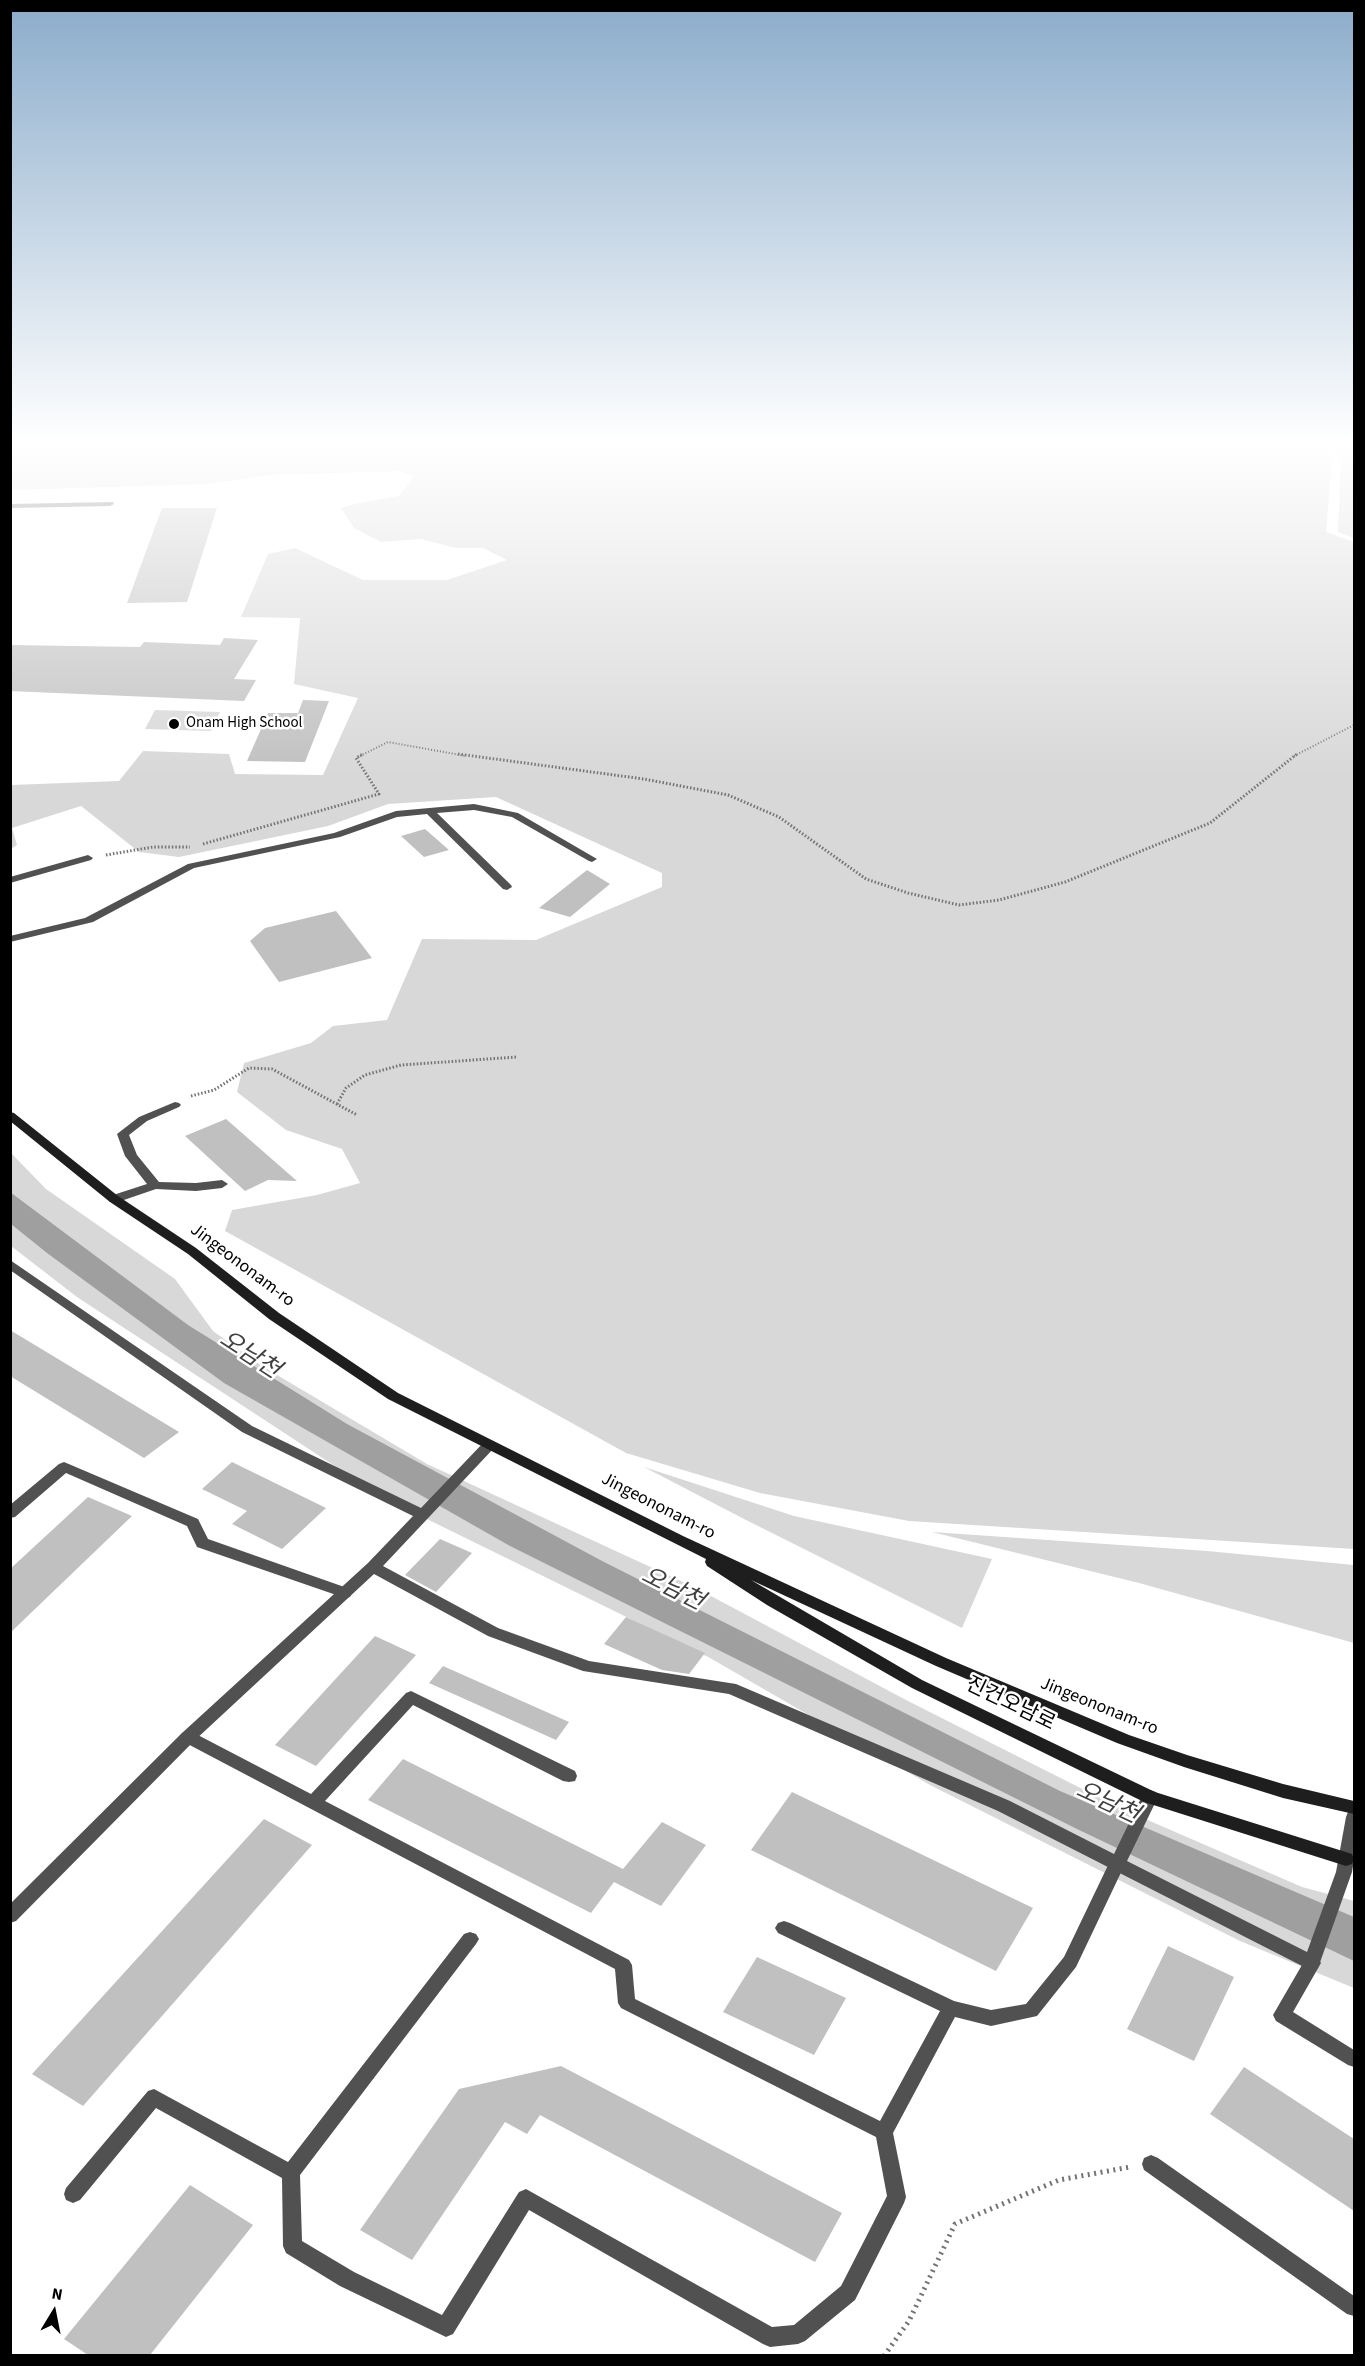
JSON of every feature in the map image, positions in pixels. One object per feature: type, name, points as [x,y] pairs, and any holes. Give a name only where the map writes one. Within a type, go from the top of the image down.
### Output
[{"type":"main road","name":"Jingeononam-ro","points":[[10,1115],[114,1199],[192,1251],[274,1316],[393,1396],[678,1540],[942,1662],[1123,1739],[1184,1761],[1283,1791],[1354,1807]]},
{"type":"main road","name":"진건오남로","points":[[678,1540],[772,1601],[917,1684],[1150,1800],[1345,1866]]},
{"type":"street","points":[[10,939],[89,920],[191,866],[337,835],[396,814],[474,807],[515,815],[592,858]]},
{"type":"street","points":[[429,811],[507,887]]},
{"type":"street","points":[[10,880],[88,858]]},
{"type":"street","points":[[155,1185],[131,1156],[123,1134],[143,1119],[175,1105]]},
{"type":"street","points":[[114,1199],[155,1185],[196,1187],[222,1184]]},
{"type":"street","points":[[10,1264],[246,1429],[426,1510]]},
{"type":"street","points":[[10,1916],[188,1737],[373,1567],[489,1445]]},
{"type":"street","points":[[10,1513],[63,1467],[192,1523],[202,1543],[345,1593]]},
{"type":"street","points":[[373,1567],[493,1632],[588,1667],[731,1688],[1004,1806],[1118,1862],[1312,1963]]},
{"type":"street","points":[[313,1803],[411,1697],[569,1776]]},
{"type":"street","points":[[188,1737],[623,1965],[627,2003],[884,2132]]},
{"type":"street","points":[[784,1928],[951,2008],[991,2018],[1031,2012],[1070,1962],[1150,1800]]},
{"type":"street","points":[[1354,1817],[1345,1866],[1312,1963],[1282,2015],[1354,2059]]},
{"type":"street","points":[[470,1939],[291,2173],[293,2246],[347,2279],[446,2327],[526,2198],[770,2337],[798,2334],[848,2293],[897,2197],[884,2132],[951,2008]]},
{"type":"street","points":[[73,2194],[154,2097],[291,2173]]},
{"type":"street","points":[[1151,2164],[1354,2307]]},
{"type":"path","points":[[203,844],[379,794],[356,758],[388,742],[466,756],[644,779],[728,795],[779,817],[866,879],[959,905],[999,900],[1065,882],[1210,823],[1294,756],[1354,725]]},
{"type":"path","points":[[88,858],[153,847],[191,847]]},
{"type":"path","points":[[337,1104],[346,1088],[365,1074],[400,1065],[517,1057]]},
{"type":"path","points":[[175,1105],[192,1096],[214,1090],[249,1068],[272,1069],[357,1115]]},
{"type":"path","points":[[884,2355],[909,2321],[955,2224],[1059,2180],[1151,2164]]},
{"type":"shaded area","points":[[267,555],[311,555],[363,580],[447,580],[507,560],[498,555],[1354,555],[1354,1549],[909,1521],[760,1493],[626,1453],[225,1231],[232,1210],[317,1195],[360,1183],[342,1149],[286,1130],[237,1092],[244,1063],[311,1043],[333,1026],[387,1020],[422,939],[536,940],[662,887],[662,873],[496,797],[388,804],[328,826],[179,857],[139,852],[81,806],[12,828],[17,845],[11,849],[11,785],[119,781],[143,751],[229,754],[235,774],[323,775],[358,698],[294,684],[300,618],[241,617]]},
{"type":"shaded area","points":[[155,710],[220,712],[211,731],[145,729]]},
{"type":"shaded area","points":[[10,1152],[46,1189],[175,1279],[213,1331],[262,1366],[427,1464],[696,1588],[906,1700],[1120,1808],[1302,1887],[1354,1901],[1354,1988],[1240,1941],[930,1785],[710,1658],[382,1497],[77,1297],[11,1246]]},
{"type":"shaded area","points":[[10,1192],[188,1325],[347,1424],[604,1562],[1060,1791],[1354,1917],[1354,1961],[1077,1829],[510,1546],[224,1383],[11,1224]]},
{"type":"shaded area","points":[[644,1467],[794,1516],[992,1559],[962,1628]]},
{"type":"shaded area","points":[[932,1532],[1207,1551],[1354,1565],[1354,1643],[1139,1583]]},
{"type":"building","points":[[145,555],[202,555],[187,602],[127,603]]},
{"type":"building","points":[[224,638],[258,640],[234,679],[256,680],[244,701],[10,691],[10,645],[140,647],[144,642],[220,645]]},
{"type":"building","points":[[303,700],[329,701],[305,762],[247,761],[268,713],[298,713]]},
{"type":"building","points":[[425,829],[449,850],[424,857],[401,836]]},
{"type":"building","points":[[587,870],[610,884],[570,917],[539,908]]},
{"type":"building","points":[[336,911],[372,958],[279,982],[250,941],[265,928]]},
{"type":"building","points":[[226,1119],[297,1181],[268,1180],[245,1191],[185,1136]]},
{"type":"building","points":[[10,1330],[179,1432],[144,1458],[10,1376]]},
{"type":"building","points":[[232,1462],[326,1508],[282,1549],[232,1524],[247,1511],[202,1489]]},
{"type":"building","points":[[88,1497],[132,1516],[10,1633],[10,1569]]},
{"type":"building","points":[[440,1539],[472,1553],[436,1592],[405,1575]]},
{"type":"building","points":[[626,1617],[705,1653],[689,1674],[662,1670],[604,1644]]},
{"type":"building","points":[[375,1636],[416,1655],[316,1766],[275,1745]]},
{"type":"building","points":[[443,1666],[569,1722],[556,1740],[429,1683]]},
{"type":"building","points":[[403,1759],[623,1869],[662,1822],[706,1845],[661,1906],[614,1882],[591,1913],[368,1800]]},
{"type":"building","points":[[792,1792],[1033,1908],[996,1971],[751,1850]]},
{"type":"building","points":[[264,1819],[312,1845],[83,2106],[32,2074]]},
{"type":"building","points":[[1168,1946],[1234,1977],[1194,2061],[1127,2029]]},
{"type":"building","points":[[757,1957],[846,1998],[814,2055],[723,2012]]},
{"type":"building","points":[[561,2066],[842,2213],[815,2262],[540,2115],[527,2134],[505,2122],[412,2260],[360,2230],[459,2089]]},
{"type":"building","points":[[1244,2067],[1354,2139],[1354,2211],[1210,2114]]},
{"type":"building","points":[[190,2185],[253,2225],[150,2355],[88,2355],[64,2339]]},
{"type":"place","name":"Onam High School","points":[[174,724]]},
{"type":"water label","name":"오남천","points":[[249,1356]]},
{"type":"water label","name":"오남천","points":[[672,1590]]},
{"type":"water label","name":"오남천","points":[[1107,1804]]}]
